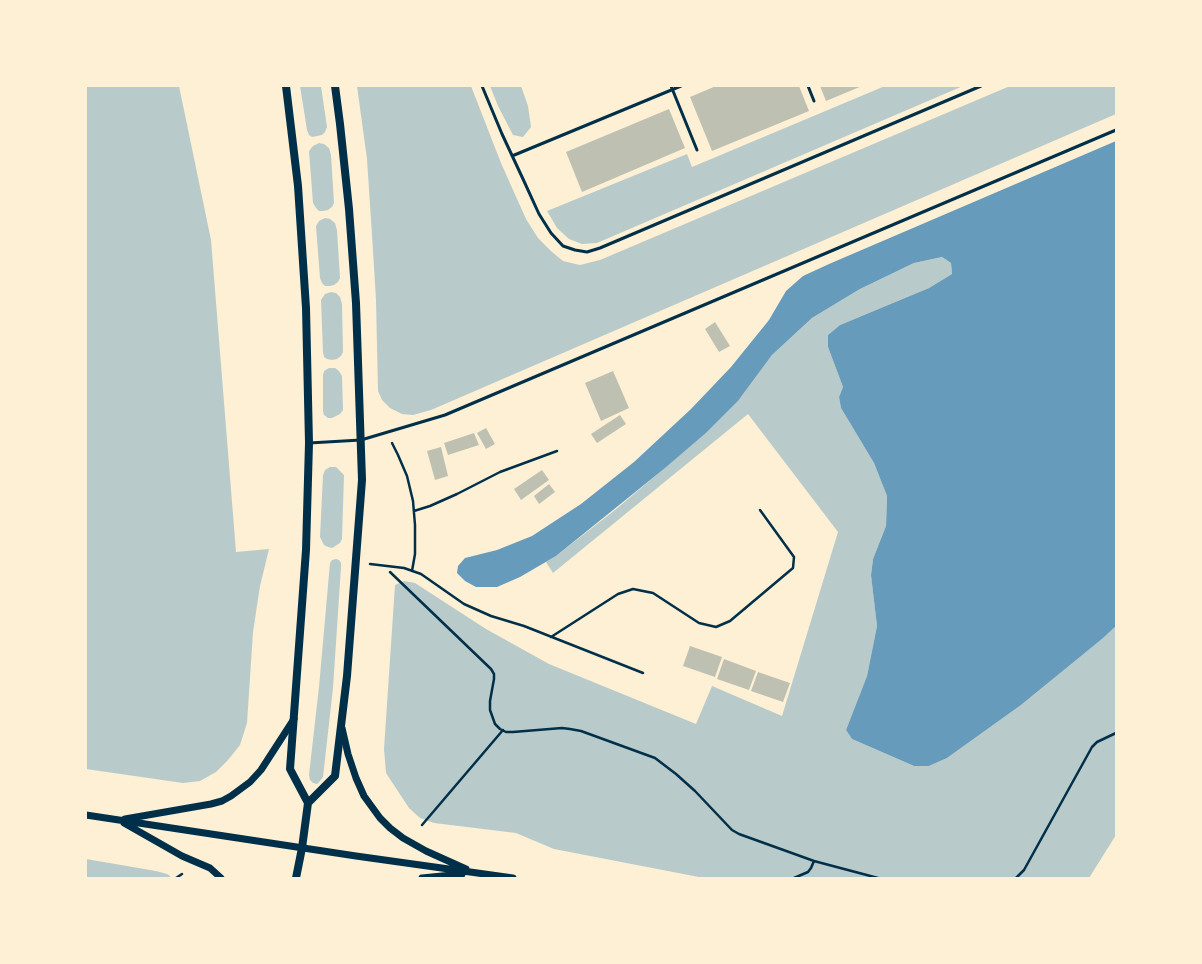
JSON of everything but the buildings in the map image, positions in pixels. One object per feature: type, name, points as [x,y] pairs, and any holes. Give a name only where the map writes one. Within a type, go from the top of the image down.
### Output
[{"type":"main road","points":[[286,86],[298,186],[306,308],[309,443],[306,550],[290,769],[308,803],[296,878]]},
{"type":"main road","points":[[308,803],[335,776],[347,676],[362,480],[356,303],[349,209],[335,86]]},
{"type":"street","points":[[119,820],[211,804],[222,801],[231,796],[250,782],[261,770],[294,718]]},
{"type":"street","points":[[341,724],[348,754],[356,778],[364,796],[380,818],[403,838],[426,851],[472,872]]},
{"type":"street","points":[[86,815],[513,878]]},
{"type":"street","points":[[119,820],[182,856],[210,868],[220,878]]},
{"type":"street","points":[[422,878],[472,872]]},
{"type":"lane","points":[[482,86],[502,134],[539,214],[551,233],[563,246],[587,252],[600,248],[981,86]]},
{"type":"lane","points":[[512,156],[672,88],[681,86]]},
{"type":"lane","points":[[808,86],[814,101]]},
{"type":"lane","points":[[672,88],[697,150]]},
{"type":"lane","points":[[309,443],[361,440],[444,415],[1116,130]]},
{"type":"path","points":[[385,433],[398,455],[407,476],[413,501],[415,554],[412,571]]},
{"type":"path","points":[[414,511],[430,506],[500,472],[557,451]]},
{"type":"path","points":[[551,637],[618,594],[633,589],[653,593],[699,623],[716,627],[730,621],[793,568],[794,558],[760,510]]},
{"type":"path","points":[[356,563],[404,568],[421,574],[464,604],[491,616],[524,626],[643,673]]},
{"type":"path","points":[[390,572],[491,669],[494,674],[494,679],[490,710],[495,724],[500,729],[513,732],[562,728],[581,731],[655,758],[686,782],[732,830],[749,838],[814,861],[878,878]]},
{"type":"path","points":[[422,825],[503,730]]},
{"type":"path","points":[[1016,878],[1024,870],[1092,747],[1097,742],[1116,733]]},
{"type":"path","points":[[794,878],[808,872],[814,861]]},
{"type":"path","points":[[176,878],[182,874]]},
{"type":"shaded area","points":[[86,86],[179,86],[211,240],[236,552],[269,549],[260,586],[253,632],[247,723],[240,745],[228,760],[216,772],[200,781],[183,783],[86,769]]},
{"type":"shaded area","points":[[300,86],[321,86],[327,127],[322,135],[312,137],[309,135]]},
{"type":"shaded area","points":[[357,86],[471,86],[501,163],[526,219],[538,238],[552,252],[563,261],[580,265],[600,260],[1010,86],[1116,86],[1116,114],[431,410],[413,415],[402,414],[390,408],[382,400],[378,391],[376,300],[367,159]]},
{"type":"shaded area","points":[[490,86],[521,86],[528,106],[531,127],[523,137],[513,135],[498,106]]},
{"type":"shaded area","points":[[885,86],[963,86],[597,243],[582,244],[569,239],[557,228],[547,211],[687,154],[692,167]]},
{"type":"shaded area","points":[[319,143],[324,144],[329,148],[331,155],[334,203],[328,210],[323,211],[319,211],[313,203],[309,151],[313,146]]},
{"type":"shaded area","points":[[325,218],[330,219],[335,223],[337,230],[340,278],[338,282],[330,286],[325,286],[320,278],[316,226],[319,221]]},
{"type":"shaded area","points":[[942,257],[951,263],[952,274],[929,288],[840,325],[828,335],[828,347],[843,387],[839,397],[841,408],[874,463],[887,496],[886,526],[873,559],[871,574],[877,626],[867,676],[846,730],[852,739],[914,766],[929,766],[947,758],[1021,705],[1116,626],[1116,835],[1089,878],[704,878],[554,849],[516,833],[434,823],[420,818],[409,808],[386,773],[384,749],[395,585],[404,581],[415,583],[486,629],[549,664],[696,724],[712,686],[782,716],[838,532],[748,414],[553,573],[546,562],[556,556],[615,510],[706,433],[738,401],[772,355],[812,318],[860,289],[914,263]]},
{"type":"shaded area","points":[[331,292],[336,293],[340,297],[342,304],[343,352],[337,359],[332,360],[324,357],[323,352],[321,300],[325,294]]},
{"type":"shaded area","points":[[329,368],[335,368],[342,376],[343,410],[340,414],[332,418],[328,418],[324,415],[323,411],[323,375],[324,371]]},
{"type":"shaded area","points":[[330,467],[336,467],[344,475],[342,539],[340,543],[332,548],[324,545],[320,537],[323,475],[325,470]]},
{"type":"shaded area","points":[[336,559],[341,563],[341,567],[333,688],[323,777],[317,784],[310,780],[309,775],[319,687],[330,563],[332,560]]},
{"type":"shaded area","points":[[86,859],[156,871],[167,874],[170,878],[86,878]]},
{"type":"water","points":[[1116,141],[1116,626],[1021,705],[947,758],[929,766],[914,766],[852,739],[846,730],[867,676],[877,626],[871,575],[873,559],[886,526],[887,496],[874,463],[841,408],[839,397],[843,387],[828,347],[828,335],[840,325],[929,288],[952,274],[951,263],[942,257],[914,263],[860,289],[812,318],[772,355],[738,401],[706,433],[556,556],[520,577],[497,587],[476,587],[465,581],[457,573],[458,566],[465,558],[497,550],[532,536],[581,504],[634,462],[691,409],[731,367],[769,320],[786,291],[803,276]]}]
